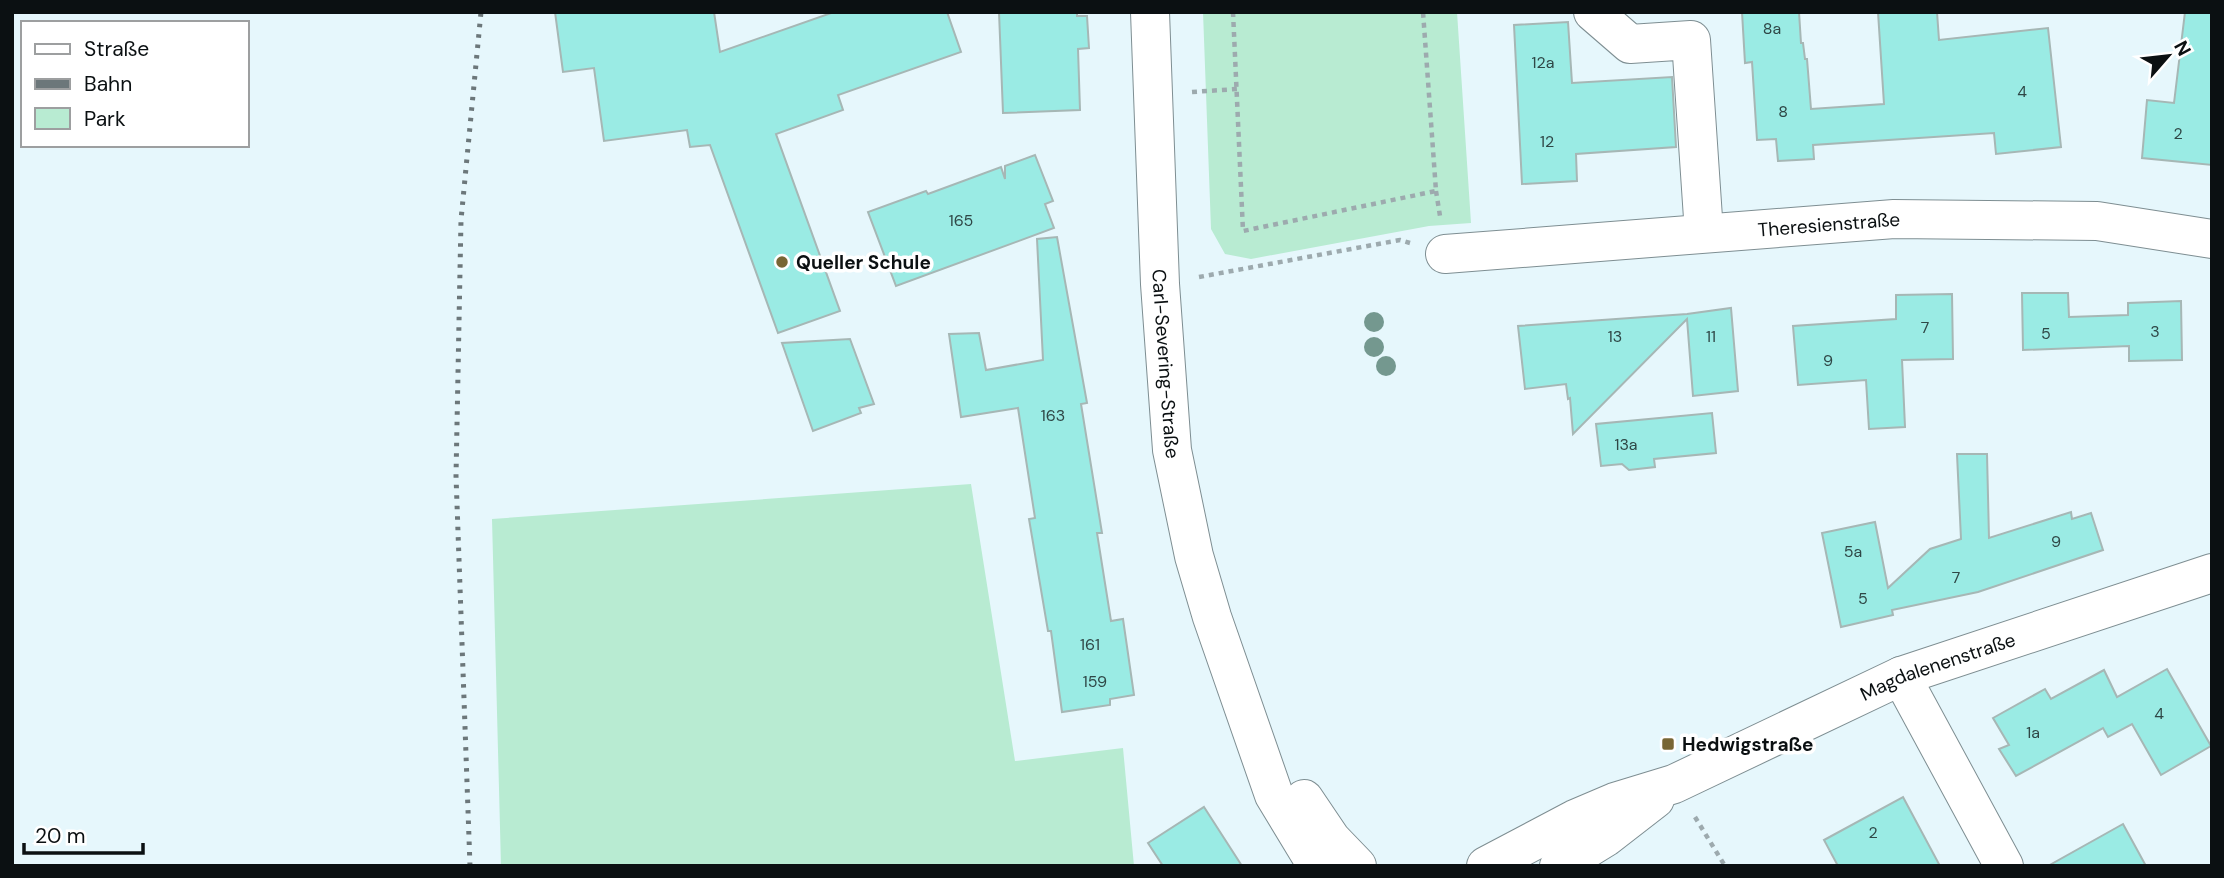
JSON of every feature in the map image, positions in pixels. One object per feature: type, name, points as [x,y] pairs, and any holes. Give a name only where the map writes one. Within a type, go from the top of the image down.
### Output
[{"type":"street","name":"Carl-Severing-Straße","points":[[1150,12],[1160,284],[1172,450],[1194,556],[1242,704],[1274,795],[1317,866]]},
{"type":"street","points":[[1593,12],[1630,44],[1691,40],[1704,233]]},
{"type":"street","name":"Theresienstraße","points":[[1445,254],[1894,219],[2097,221],[2212,239]]},
{"type":"street","name":"Magdalenenstraße","points":[[1486,866],[1575,819],[1615,802],[1674,784],[1900,677],[1986,646],[2212,573]]},
{"type":"street","points":[[1900,677],[2004,866]]},
{"type":"street","name":"Carl-Severing-Straße","points":[[1242,704],[1331,839],[1357,866]]},
{"type":"street","name":"Magdalenenstraße","points":[[1559,866],[1606,836],[1674,784]]},
{"type":"path","points":[[1233,12],[1243,231],[1436,191],[1423,12]]},
{"type":"path","points":[[1160,284],[1400,240],[1445,254]]},
{"type":"path","points":[[1674,784],[1725,866]]},
{"type":"green space","points":[[1203,12],[1457,12],[1471,223],[1429,226],[1251,259],[1225,254],[1211,229]]},
{"type":"green space","points":[[971,484],[1015,761],[1123,748],[1134,866],[501,866],[492,519]]},
{"type":"building","points":[[555,12],[714,12],[720,52],[834,12],[947,12],[961,52],[838,95],[843,110],[776,134],[840,311],[778,333],[710,145],[690,147],[687,130],[604,141],[594,68],[563,72]]},
{"type":"building","points":[[999,12],[1077,12],[1077,16],[1087,16],[1089,48],[1078,49],[1080,110],[1003,113]]},
{"type":"building","points":[[1742,12],[1799,12],[1801,43],[1807,59],[1811,109],[1884,104],[1878,12],[1937,12],[1939,40],[2048,28],[2061,147],[1996,154],[1994,133],[1813,145],[1814,159],[1778,161],[1776,139],[1757,140],[1752,62],[1745,63]]},
{"type":"building","points":[[2185,12],[2212,12],[2212,165],[2142,158],[2147,100],[2174,103]]},
{"type":"building","points":[[1568,22],[1572,83],[1672,77],[1676,147],[1576,154],[1577,181],[1522,184],[1514,25]]},
{"type":"building","points":[[1035,155],[1053,201],[1045,204],[1054,228],[896,286],[868,212],[926,191],[928,194],[1001,167],[1005,179],[1005,166]]},
{"type":"building","points":[[1057,237],[1087,403],[1081,404],[1102,533],[1097,533],[1111,621],[1123,619],[1134,695],[1110,699],[1110,705],[1062,712],[1051,631],[1048,631],[1029,519],[1035,518],[1018,408],[961,417],[949,334],[979,333],[986,370],[1043,360],[1037,239]]},
{"type":"building","points":[[2022,293],[2068,293],[2069,317],[2128,315],[2128,303],[2181,301],[2182,360],[2129,361],[2129,346],[2023,350]]},
{"type":"building","points":[[1952,294],[1953,359],[1902,360],[1905,427],[1869,429],[1866,380],[1798,385],[1793,326],[1896,319],[1896,295]]},
{"type":"building","points":[[1731,308],[1738,391],[1693,396],[1687,319],[1573,434],[1566,384],[1525,389],[1518,326],[1687,314]]},
{"type":"building","points":[[850,339],[874,404],[859,408],[861,413],[813,431],[782,343]]},
{"type":"building","points":[[1712,413],[1716,453],[1654,459],[1655,467],[1629,470],[1622,464],[1601,466],[1596,424]]},
{"type":"building","points":[[1957,454],[1987,454],[1989,538],[2071,512],[2072,519],[2091,513],[2103,550],[1978,592],[1892,610],[1893,615],[1841,627],[1822,533],[1875,522],[1888,588],[1930,549],[1961,539]]},
{"type":"building","points":[[2167,669],[2211,746],[2161,775],[2132,724],[2108,737],[2103,728],[2016,776],[1999,749],[2009,745],[1993,718],[2045,689],[2051,699],[2104,670],[2117,697]]},
{"type":"building","points":[[1903,797],[1940,866],[1838,866],[1824,840]]},
{"type":"building","points":[[1204,807],[1242,866],[1163,866],[1148,843]]},
{"type":"building","points":[[2123,824],[2146,866],[2048,866]]},
{"type":"railway","points":[[470,866],[456,476],[461,220],[481,12]]},
{"type":"place","name":"Queller Schule","points":[[782,262]]},
{"type":"place","name":"Hedwigstraße","points":[[1668,744]]}]
